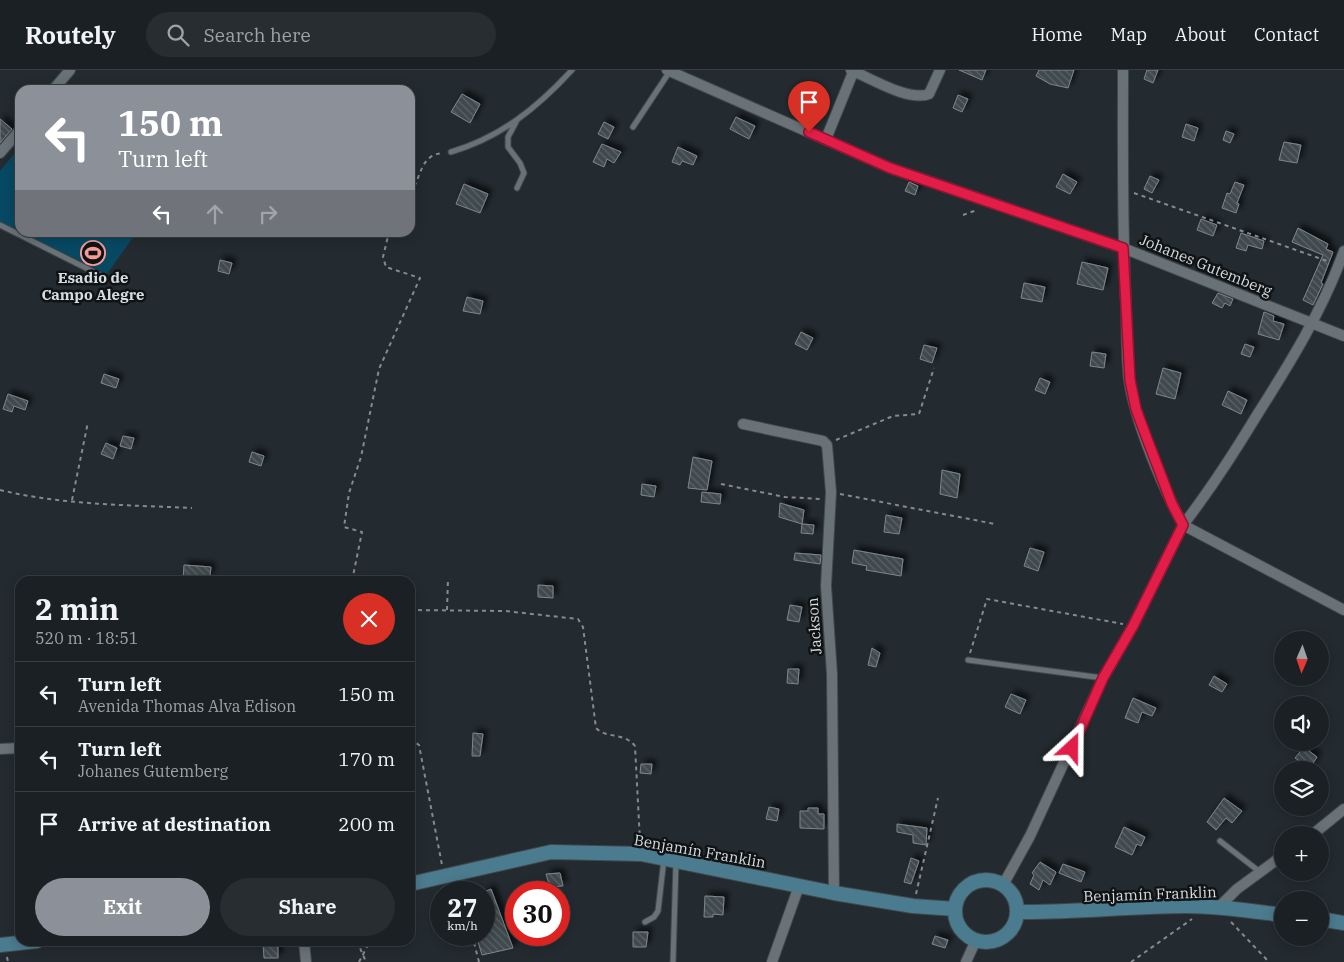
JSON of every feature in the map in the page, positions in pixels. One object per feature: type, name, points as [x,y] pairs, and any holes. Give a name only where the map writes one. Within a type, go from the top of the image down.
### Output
[{"type":"street","points":[[57,85],[68,70]]},
{"type":"street","points":[[826,139],[852,70],[910,95],[921,97],[929,94],[940,70]]},
{"type":"street","points":[[1123,70],[1123,248],[1132,390],[1146,436],[1172,504],[1183,525],[1344,610]]},
{"type":"street","name":"Johanes Gutemberg","points":[[668,71],[890,168],[1123,248],[1344,336]]},
{"type":"street","points":[[2,149],[15,135]]},
{"type":"street","points":[[1003,885],[1030,836],[1103,678],[1133,626],[1183,525],[1208,493],[1313,323],[1344,251]]},
{"type":"street","points":[[743,424],[823,441],[828,445]]},
{"type":"street","name":"Jackson","points":[[828,445],[830,495],[826,586],[832,674],[834,893]]},
{"type":"street","points":[[0,749],[15,748]]},
{"type":"street","points":[[1323,826],[1344,809]]},
{"type":"street","name":"Benjamín Franklin","points":[[415,883],[551,852],[640,854],[834,893],[914,906],[955,909]]},
{"type":"street","points":[[1219,907],[1237,889],[1274,862]]},
{"type":"street","points":[[987,880],[1003,885],[1014,897],[1017,912],[1012,928],[1000,938],[992,941],[976,940],[969,937],[958,925],[955,909],[960,894],[972,883],[987,880]]},
{"type":"street","points":[[772,962],[799,886]]},
{"type":"street","name":"Benjamín Franklin","points":[[1017,912],[1085,912],[1186,906],[1219,907],[1274,914]]},
{"type":"street","points":[[1329,920],[1344,923]]},
{"type":"street","points":[[966,962],[976,940]]},
{"type":"street","points":[[0,946],[15,944]]},
{"type":"street","points":[[304,946],[306,962]]},
{"type":"lane","points":[[451,152],[475,145],[516,122],[533,110],[572,70]]},
{"type":"lane","points":[[632,127],[668,71]]},
{"type":"lane","points":[[516,122],[508,137],[508,147],[520,163],[524,173],[517,188]]},
{"type":"lane","points":[[0,225],[15,232]]},
{"type":"lane","points":[[24,237],[104,277]]},
{"type":"lane","points":[[968,660],[1103,678]]},
{"type":"lane","points":[[1220,841],[1260,872]]},
{"type":"lane","points":[[645,922],[654,917],[658,910],[670,860]]},
{"type":"lane","points":[[670,860],[673,962]]},
{"type":"path","points":[[415,181],[423,162],[437,153],[451,152]]},
{"type":"path","points":[[1122,189],[1339,265]]},
{"type":"path","points":[[353,576],[362,532],[344,527],[349,493],[361,457],[379,369],[420,278],[386,267],[383,257],[389,237]]},
{"type":"path","points":[[828,445],[893,416],[919,414],[934,368]]},
{"type":"path","points":[[72,500],[88,422]]},
{"type":"path","points":[[721,484],[785,497],[830,495],[995,524]]},
{"type":"path","points":[[0,490],[72,500],[192,508]]},
{"type":"path","points":[[447,610],[448,579]]},
{"type":"path","points":[[968,660],[987,599],[1133,626]]},
{"type":"path","points":[[415,610],[505,610],[578,620],[583,627],[596,728],[602,734],[625,737],[635,746],[640,854]]},
{"type":"path","points":[[415,742],[419,745],[435,835],[445,875]]},
{"type":"path","points":[[914,906],[938,798]]},
{"type":"path","points":[[1219,907],[1269,962]]},
{"type":"path","points":[[1131,962],[1192,919]]},
{"type":"path","points":[[359,946],[366,962]]},
{"type":"path","points":[[359,962],[368,946]]},
{"type":"path","points":[[475,946],[480,962]]},
{"type":"shaded area","name":"Esadio de Campo Alegre","points":[[15,153],[15,229],[0,222],[0,171]]},
{"type":"shaded area","name":"Esadio de Campo Alegre","points":[[31,237],[133,237],[107,274]]},
{"type":"building","points":[[959,70],[986,70],[982,80]]},
{"type":"building","points":[[1039,70],[1074,70],[1068,88],[1050,84],[1036,76]]},
{"type":"building","points":[[1147,70],[1158,70],[1153,83],[1144,79]]},
{"type":"building","points":[[462,94],[480,104],[470,123],[451,112]]},
{"type":"building","points":[[958,95],[968,99],[962,112],[953,108]]},
{"type":"building","points":[[736,117],[755,126],[749,139],[730,129]]},
{"type":"building","points":[[0,119],[12,129],[0,143]]},
{"type":"building","points":[[604,122],[614,127],[608,139],[598,134]]},
{"type":"building","points":[[1186,124],[1198,128],[1194,141],[1182,137]]},
{"type":"building","points":[[1226,131],[1234,134],[1230,143],[1223,140]]},
{"type":"building","points":[[1284,142],[1301,145],[1297,163],[1279,160]]},
{"type":"building","points":[[602,144],[621,152],[614,163],[607,159],[604,167],[593,162]]},
{"type":"building","points":[[678,147],[697,156],[693,165],[682,161],[680,165],[672,162]]},
{"type":"building","points":[[1063,174],[1077,182],[1070,194],[1056,187]]},
{"type":"building","points":[[1150,176],[1159,180],[1152,193],[1144,189]]},
{"type":"building","points":[[909,182],[918,186],[915,195],[905,191]]},
{"type":"building","points":[[1235,182],[1244,185],[1237,203],[1239,204],[1236,213],[1222,208],[1227,193],[1230,194]]},
{"type":"building","points":[[464,184],[488,194],[480,213],[456,204]]},
{"type":"building","points":[[1201,219],[1217,225],[1213,236],[1197,230]]},
{"type":"building","points":[[1298,228],[1328,244],[1326,249],[1333,252],[1321,283],[1323,284],[1313,305],[1303,300],[1323,255],[1292,242]]},
{"type":"building","points":[[1241,233],[1264,241],[1262,249],[1248,245],[1246,251],[1236,248]]},
{"type":"building","points":[[220,260],[232,263],[229,274],[218,271]]},
{"type":"building","points":[[1082,262],[1108,268],[1103,290],[1077,284]]},
{"type":"building","points":[[1024,283],[1045,287],[1042,302],[1021,298]]},
{"type":"building","points":[[1218,293],[1233,299],[1230,306],[1225,303],[1222,308],[1212,303]]},
{"type":"building","points":[[467,297],[483,301],[480,314],[463,311]]},
{"type":"building","points":[[1264,312],[1274,316],[1273,321],[1284,324],[1279,340],[1258,334]]},
{"type":"building","points":[[801,332],[813,338],[807,350],[795,344]]},
{"type":"building","points":[[1245,344],[1254,347],[1250,357],[1241,354]]},
{"type":"building","points":[[924,345],[937,348],[932,363],[920,359]]},
{"type":"building","points":[[1092,352],[1106,354],[1104,368],[1090,366]]},
{"type":"building","points":[[1163,368],[1181,373],[1175,399],[1156,394]]},
{"type":"building","points":[[104,374],[119,379],[116,388],[101,383]]},
{"type":"building","points":[[1040,378],[1050,382],[1045,394],[1035,390]]},
{"type":"building","points":[[1228,391],[1247,400],[1241,414],[1222,405]]},
{"type":"building","points":[[8,394],[28,401],[25,410],[14,406],[12,412],[3,409]]},
{"type":"building","points":[[123,436],[134,438],[131,449],[120,446]]},
{"type":"building","points":[[106,443],[117,448],[113,459],[101,454]]},
{"type":"building","points":[[252,452],[264,456],[261,466],[249,462]]},
{"type":"building","points":[[693,457],[712,461],[707,490],[688,488]]},
{"type":"building","points":[[942,470],[960,474],[957,498],[940,494]]},
{"type":"building","points":[[642,484],[656,486],[654,497],[641,495]]},
{"type":"building","points":[[702,492],[721,494],[720,504],[701,502]]},
{"type":"building","points":[[780,503],[804,510],[802,524],[779,517]]},
{"type":"building","points":[[886,515],[902,518],[899,534],[884,532]]},
{"type":"building","points":[[802,524],[814,525],[813,534],[801,533]]},
{"type":"building","points":[[1030,548],[1044,552],[1038,571],[1024,566]]},
{"type":"building","points":[[854,550],[903,559],[901,576],[866,570],[867,566],[852,563]]},
{"type":"building","points":[[795,553],[821,555],[820,564],[794,560]]},
{"type":"building","points":[[184,565],[211,567],[210,576],[183,576]]},
{"type":"building","points":[[538,585],[553,586],[553,598],[538,597]]},
{"type":"building","points":[[790,605],[802,607],[799,622],[787,620]]},
{"type":"building","points":[[872,648],[880,653],[876,667],[868,665]]},
{"type":"building","points":[[788,669],[799,669],[798,684],[787,683]]},
{"type":"building","points":[[1214,676],[1227,684],[1222,692],[1209,685]]},
{"type":"building","points":[[1011,694],[1026,700],[1020,714],[1005,707]]},
{"type":"building","points":[[1133,698],[1156,708],[1152,716],[1142,712],[1138,723],[1125,718]]},
{"type":"building","points":[[473,733],[483,734],[480,756],[472,756]]},
{"type":"building","points":[[1301,751],[1309,751],[1317,757],[1314,761],[1300,761],[1295,758]]},
{"type":"building","points":[[641,764],[652,764],[651,774],[640,773]]},
{"type":"building","points":[[1224,798],[1242,811],[1232,823],[1226,818],[1216,830],[1207,822]]},
{"type":"building","points":[[769,807],[779,809],[777,821],[766,819]]},
{"type":"building","points":[[808,808],[818,808],[818,814],[824,814],[824,829],[800,828],[800,811],[808,811]]},
{"type":"building","points":[[897,824],[927,828],[926,845],[913,843],[913,835],[897,832]]},
{"type":"building","points":[[1124,827],[1145,837],[1141,846],[1137,844],[1132,855],[1115,847]]},
{"type":"building","points":[[911,858],[919,861],[911,884],[904,882]]},
{"type":"building","points":[[1040,862],[1056,872],[1050,885],[1043,880],[1039,890],[1030,884],[1034,875],[1032,873]]},
{"type":"building","points":[[1063,864],[1085,872],[1081,882],[1059,873]]},
{"type":"building","points":[[560,873],[562,881],[548,881],[546,874]]},
{"type":"building","points":[[705,896],[724,897],[723,915],[713,914],[713,917],[704,917]]},
{"type":"building","points":[[495,900],[505,927],[505,946],[512,946],[513,948],[482,955],[479,946],[495,946]]},
{"type":"building","points":[[633,932],[648,932],[646,947],[633,947]]},
{"type":"building","points":[[935,936],[948,940],[945,948],[932,944]]},
{"type":"building","points":[[263,946],[278,946],[278,958],[264,958]]},
{"type":"place","name":"Esadio de Campo Alegre","points":[[93,253]]},
{"type":"route","points":[[809,132],[890,168],[1123,248],[1130,380],[1136,409],[1172,504],[1183,525],[1133,626],[1103,678],[1072,748]]}]
